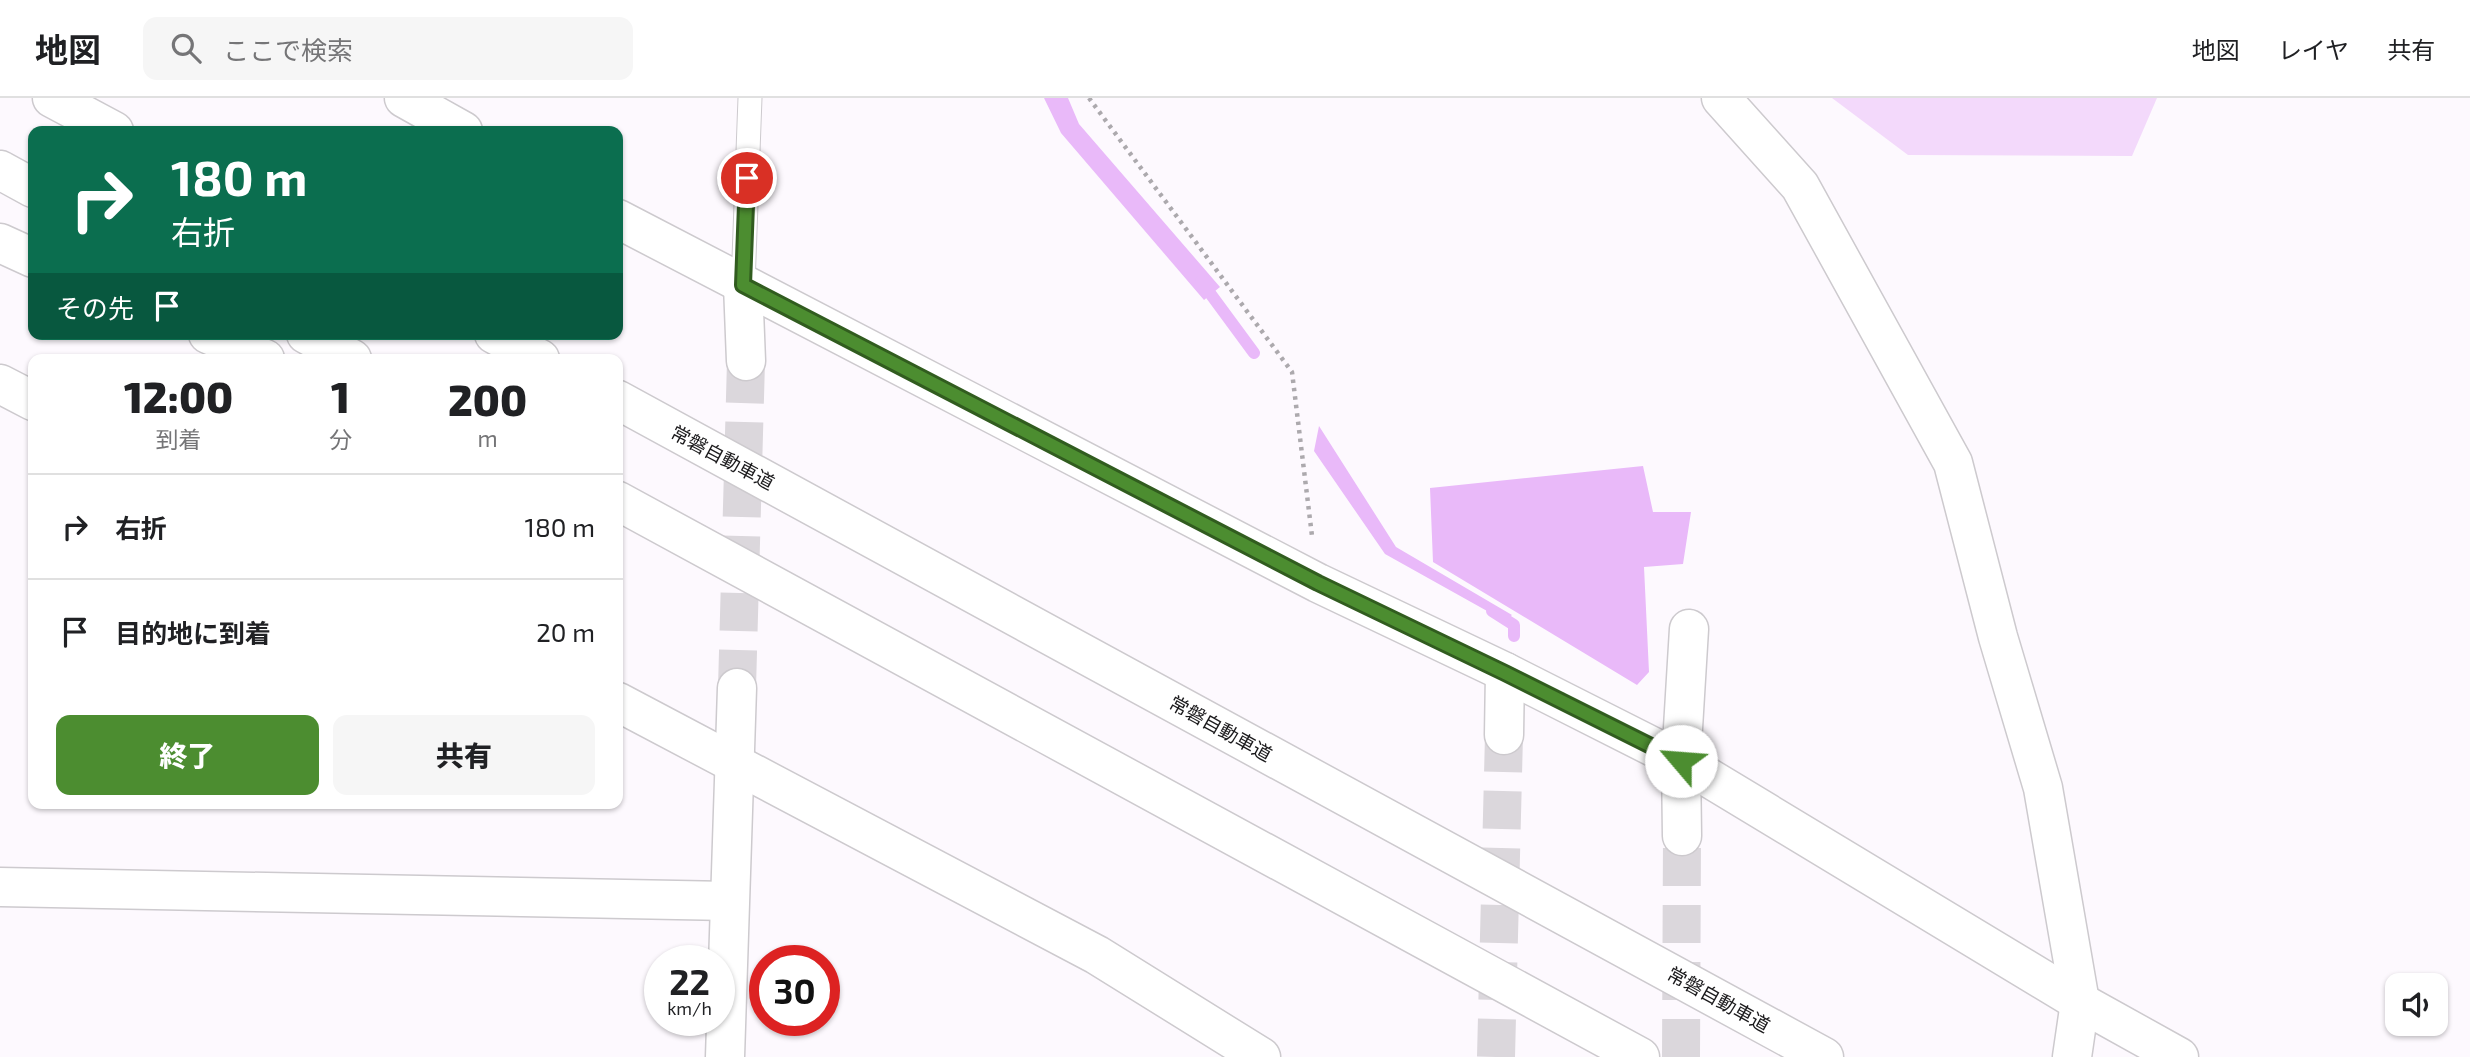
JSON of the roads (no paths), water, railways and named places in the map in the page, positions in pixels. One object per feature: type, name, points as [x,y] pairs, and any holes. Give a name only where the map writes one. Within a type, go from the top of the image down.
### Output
[{"type":"main road","points":[[52,98],[105,126]]},
{"type":"main road","points":[[404,98],[454,126]]},
{"type":"main road","points":[[1721,98],[1800,186],[1953,463],[1998,638],[2043,788],[2080,1002],[2071,1057]]},
{"type":"main road","points":[[0,170],[28,185]]},
{"type":"main road","points":[[623,222],[1318,583],[1681,761],[2080,1002],[2179,1057]]},
{"type":"main road","points":[[0,243],[28,256]]},
{"type":"main road","points":[[743,285],[746,360]]},
{"type":"main road","points":[[222,340],[254,354]]},
{"type":"main road","points":[[317,340],[343,354]]},
{"type":"main road","points":[[505,340],[531,354]]},
{"type":"main road","points":[[0,384],[28,398]]},
{"type":"main road","name":"常磐自動車道","points":[[623,403],[1824,1057]]},
{"type":"main road","points":[[623,504],[1640,1057]]},
{"type":"main road","points":[[623,512],[703,547]]},
{"type":"main road","points":[[1682,836],[1681,761],[1689,629]]},
{"type":"main road","points":[[1504,735],[1505,673]]},
{"type":"main road","points":[[725,1057],[737,688]]},
{"type":"main road","points":[[623,705],[1097,955],[1261,1057]]},
{"type":"main road","points":[[0,887],[729,901]]},
{"type":"lane","points":[[743,285],[750,98]]},
{"type":"waterway","points":[[1201,281],[1254,353]]},
{"type":"waterway","points":[[1492,611],[1514,625],[1514,636]]},
{"type":"tunnel","points":[[737,688],[746,361]]},
{"type":"tunnel","points":[[1496,1057],[1504,735]]},
{"type":"tunnel","points":[[1681,1057],[1682,836]]}]
